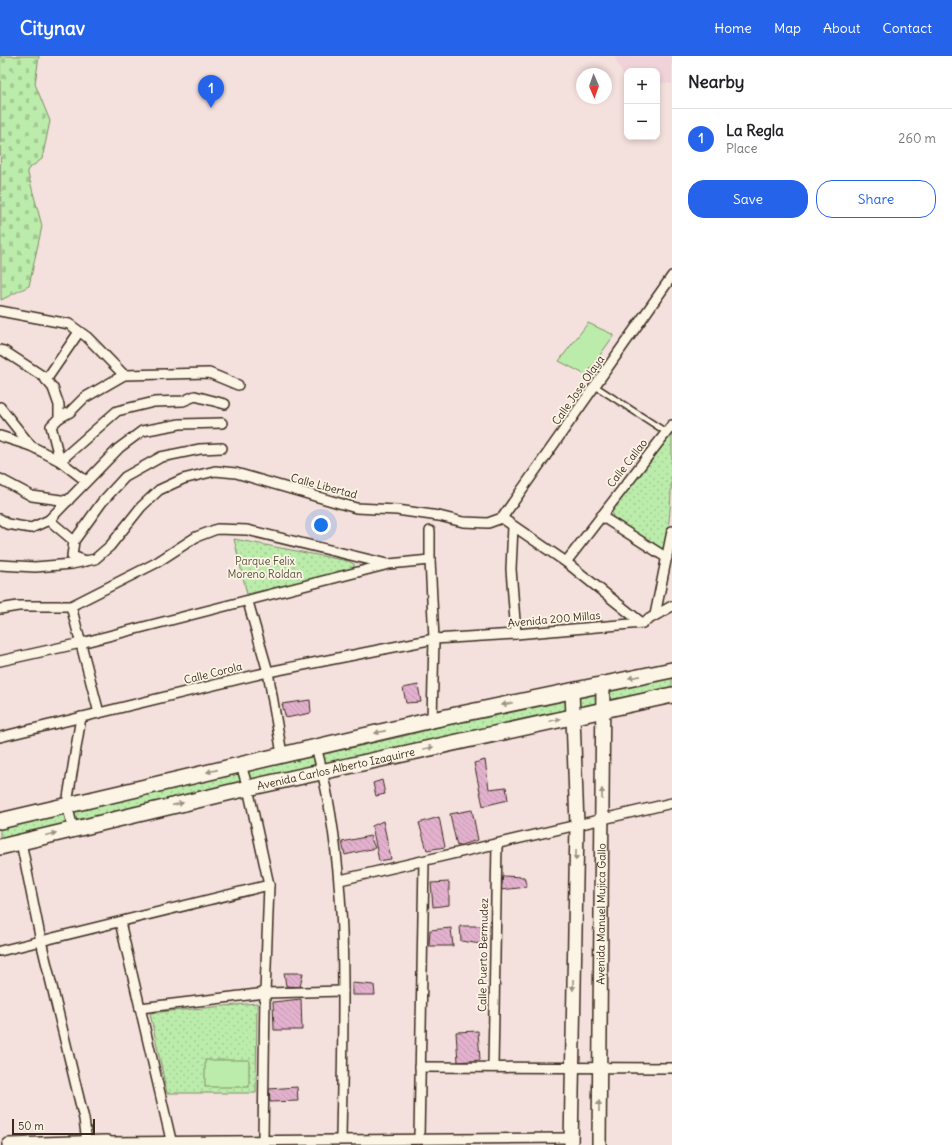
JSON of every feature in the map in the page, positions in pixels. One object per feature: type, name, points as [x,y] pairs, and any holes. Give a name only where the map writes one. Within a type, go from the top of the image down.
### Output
[{"type":"main road","points":[[0,821],[432,720],[603,683],[672,670]]},
{"type":"main road","name":"Avenida Carlos Alberto Izaguirre","points":[[0,847],[248,788],[672,695]]},
{"type":"street","name":"Calle Jose Olaya","points":[[502,518],[671,280]]},
{"type":"street","points":[[0,311],[69,324],[87,337],[124,375]]},
{"type":"street","points":[[46,380],[80,332]]},
{"type":"street","points":[[0,350],[4,351],[46,380],[53,388],[59,405],[58,418]]},
{"type":"street","points":[[60,461],[51,426],[58,418],[70,412],[84,398],[124,375],[209,373],[238,386]]},
{"type":"street","points":[[60,461],[117,411],[154,402],[183,401],[195,396],[225,404]]},
{"type":"street","points":[[0,407],[31,446]]},
{"type":"street","points":[[0,519],[7,524],[31,528],[49,520],[119,448],[142,431],[180,424],[222,424]]},
{"type":"street","name":"Calle Callao","points":[[566,562],[669,428]]},
{"type":"street","points":[[0,436],[4,439],[31,446],[60,461],[86,481]]},
{"type":"street","points":[[86,561],[72,556],[74,541],[102,502],[125,477],[161,457],[200,449],[222,448]]},
{"type":"street","name":"Calle Libertad","points":[[0,565],[35,567],[95,559],[110,546],[141,507],[159,490],[183,479],[215,472],[236,473],[356,508],[397,510],[439,516],[463,522],[488,523],[502,518]]},
{"type":"street","points":[[0,479],[32,496],[68,501]]},
{"type":"street","points":[[601,516],[667,558]]},
{"type":"street","points":[[502,518],[566,562],[642,623]]},
{"type":"street","points":[[49,520],[74,541]]},
{"type":"street","points":[[513,526],[511,569],[516,634]]},
{"type":"street","points":[[0,608],[18,606],[70,606],[156,563],[196,537],[217,529],[247,530],[389,564]]},
{"type":"street","points":[[430,531],[434,639],[432,720]]},
{"type":"street","points":[[655,615],[672,531]]},
{"type":"street","points":[[0,661],[81,643],[248,602],[389,564],[430,560]]},
{"type":"street","points":[[248,602],[268,672],[282,754]]},
{"type":"street","points":[[70,606],[99,713]]},
{"type":"street","name":"Avenida 200 Millas","points":[[434,639],[516,634],[642,623],[672,606]]},
{"type":"street","name":"Calle Corola","points":[[0,737],[268,672],[434,639]]},
{"type":"street","name":"Avenida Manuel Mujica Gallo","points":[[599,1145],[603,683]]},
{"type":"street","points":[[9,1145],[171,1140],[263,1140],[322,1142],[341,1140],[419,1138],[571,1142],[577,825],[572,690]]},
{"type":"street","points":[[73,829],[68,804],[81,717]]},
{"type":"street","points":[[316,747],[323,772],[340,880],[343,991],[341,1140]]},
{"type":"street","points":[[240,765],[248,788],[269,885],[265,993],[263,1140]]},
{"type":"street","points":[[340,880],[672,803]]},
{"type":"street","points":[[21,842],[41,941],[84,1119],[87,1142]]},
{"type":"street","name":"Calle Puerto Bermudez","points":[[493,1067],[497,844]]},
{"type":"street","points":[[419,1138],[424,861]]},
{"type":"street","points":[[0,951],[269,885]]},
{"type":"street","points":[[120,922],[171,1140]]},
{"type":"street","points":[[140,1008],[265,993],[343,991]]},
{"type":"street","points":[[420,1067],[672,1068]]},
{"type":"lane","points":[[595,386],[669,428]]},
{"type":"shaded area","points":[[614,56],[672,56],[672,84],[660,82],[660,68],[624,68],[624,77]]},
{"type":"green space","points":[[0,56],[39,56],[35,84],[50,121],[42,159],[27,170],[42,226],[29,286],[1,300]]},
{"type":"green space","points":[[588,323],[614,335],[586,375],[559,361]]},
{"type":"green space","points":[[672,434],[669,525],[664,550],[661,551],[613,518],[612,511]]},
{"type":"green space","name":"Parque Felix Moreno Roldan","points":[[234,539],[348,561],[354,564],[354,567],[350,571],[247,594]]},
{"type":"green space","points":[[672,677],[672,688],[269,776],[0,840],[0,827],[404,736],[454,723]]},
{"type":"green space","points":[[257,1003],[256,1093],[167,1093],[150,1013]]},
{"type":"green space","points":[[205,1060],[249,1060],[249,1087],[205,1087]]},
{"type":"building","points":[[418,685],[421,702],[406,703],[403,688]]},
{"type":"building","points":[[310,700],[311,713],[286,718],[282,704]]},
{"type":"building","points":[[485,760],[489,789],[506,787],[508,800],[483,806],[474,763]]},
{"type":"building","points":[[382,780],[385,794],[376,796],[373,783]]},
{"type":"building","points":[[472,810],[478,840],[457,846],[450,814]]},
{"type":"building","points":[[439,817],[445,847],[427,850],[419,823]]},
{"type":"building","points":[[383,821],[391,859],[379,861],[372,826]]},
{"type":"building","points":[[370,836],[375,848],[345,855],[342,842]]},
{"type":"building","points":[[503,876],[524,877],[527,887],[501,890]]},
{"type":"building","points":[[449,882],[449,905],[433,907],[431,883]]},
{"type":"building","points":[[460,926],[486,926],[481,944],[461,941]]},
{"type":"building","points":[[451,928],[453,946],[429,946],[430,930]]},
{"type":"building","points":[[284,973],[303,973],[300,987],[286,986]]},
{"type":"building","points":[[352,983],[374,985],[375,995],[352,995]]},
{"type":"building","points":[[301,999],[302,1030],[274,1030],[273,1002]]},
{"type":"building","points":[[478,1031],[480,1060],[458,1062],[456,1032]]},
{"type":"building","points":[[297,1087],[298,1101],[270,1102],[269,1089]]},
{"type":"place","name":"La Regla","points":[[211,108]]}]
